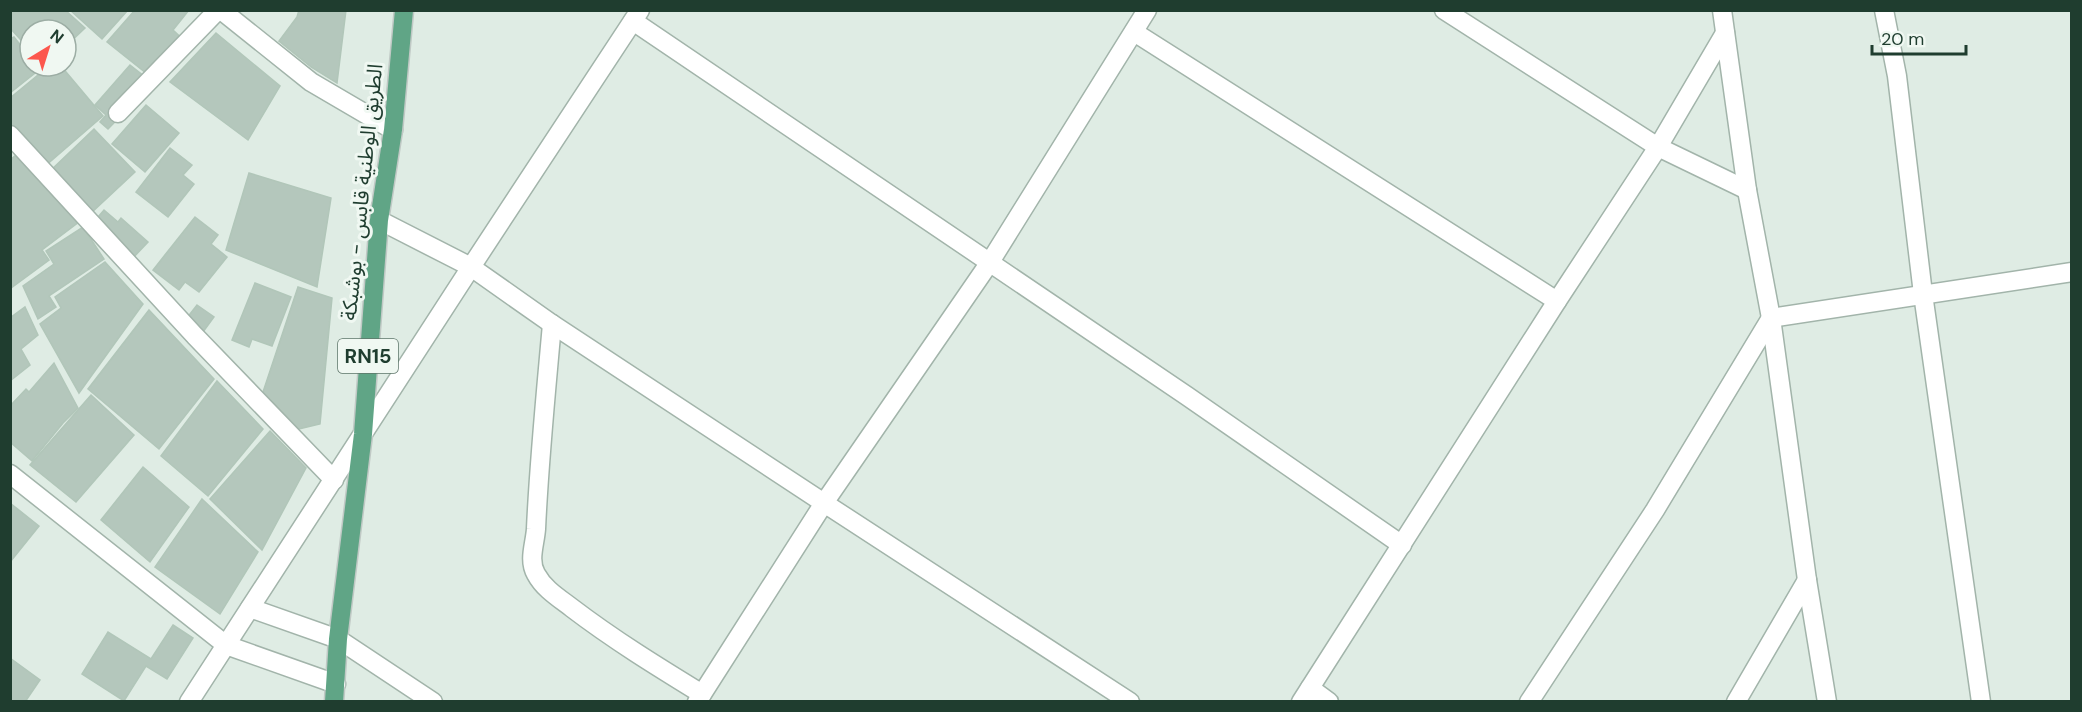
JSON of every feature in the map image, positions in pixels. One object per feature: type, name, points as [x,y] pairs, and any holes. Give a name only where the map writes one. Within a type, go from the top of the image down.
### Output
[{"type":"main road","name":"الطريق الوطنية قابس - بوشبكة","points":[[335,693],[338,639],[363,434],[379,220],[393,130],[404,10]]},
{"type":"street","points":[[118,113],[220,10],[312,82],[393,130]]},
{"type":"street","points":[[552,324],[532,556],[535,573],[556,596],[610,638],[700,698],[824,503],[990,262],[1148,10]]},
{"type":"street","points":[[1444,10],[1658,147],[1747,190]]},
{"type":"street","points":[[1722,10],[1747,190],[1771,318],[1807,580],[1827,702]]},
{"type":"street","points":[[1884,10],[1900,99],[1923,294],[1981,702]]},
{"type":"street","points":[[189,702],[637,16],[1402,545]]},
{"type":"street","points":[[1134,32],[1557,301]]},
{"type":"street","points":[[1329,702],[1305,695],[1658,147],[1725,33]]},
{"type":"street","points":[[10,135],[195,336],[334,480]]},
{"type":"street","points":[[379,220],[471,267],[552,324],[1130,702]]},
{"type":"street","points":[[1529,702],[1655,510],[1771,318],[2072,272]]},
{"type":"street","points":[[10,474],[226,645],[335,693]]},
{"type":"street","points":[[1736,702],[1807,580]]},
{"type":"street","points":[[250,608],[338,639],[433,702]]},
{"type":"building","points":[[10,10],[65,10],[74,18],[18,18],[18,37],[10,28]]},
{"type":"building","points":[[70,10],[128,10],[102,39]]},
{"type":"building","points":[[135,10],[189,10],[173,30],[190,46],[156,81],[107,42]]},
{"type":"building","points":[[299,10],[346,10],[337,83],[311,67],[279,41],[297,17]]},
{"type":"building","points":[[78,22],[85,28],[78,35]]},
{"type":"building","points":[[216,33],[280,86],[248,140],[170,82]]},
{"type":"building","points":[[14,37],[18,42],[18,78],[29,78],[10,93],[10,39]]},
{"type":"building","points":[[130,65],[153,83],[108,129],[100,122],[106,115],[95,105]]},
{"type":"building","points":[[34,78],[71,78],[103,116],[44,167],[10,126],[10,98]]},
{"type":"building","points":[[146,105],[179,133],[145,172],[112,144]]},
{"type":"building","points":[[94,129],[135,172],[89,215],[49,172]]},
{"type":"building","points":[[170,148],[192,165],[183,175],[194,184],[168,217],[136,192]]},
{"type":"building","points":[[16,155],[79,222],[42,250],[49,260],[11,288],[10,160]]},
{"type":"building","points":[[249,173],[331,198],[317,287],[226,250]]},
{"type":"building","points":[[104,210],[118,222],[121,218],[148,242],[131,260],[93,223]]},
{"type":"building","points":[[195,217],[218,235],[211,244],[227,257],[199,292],[185,282],[179,290],[153,270]]},
{"type":"building","points":[[83,227],[104,259],[49,296],[56,307],[38,319],[23,286],[54,264],[46,251]]},
{"type":"building","points":[[105,262],[143,304],[79,393],[40,324],[61,308],[55,297]]},
{"type":"building","points":[[255,283],[291,297],[272,346],[252,339],[249,347],[232,340]]},
{"type":"building","points":[[298,287],[332,298],[320,424],[295,430],[262,395]]},
{"type":"building","points":[[197,305],[214,317],[203,332],[186,319]]},
{"type":"building","points":[[25,307],[38,335],[21,349],[30,365],[10,381],[10,318]]},
{"type":"building","points":[[149,310],[214,379],[159,449],[88,389]]},
{"type":"building","points":[[54,363],[78,408],[32,461],[10,442],[10,406],[26,389],[29,392]]},
{"type":"building","points":[[217,381],[263,429],[208,496],[161,456]]},
{"type":"building","points":[[91,395],[134,435],[76,502],[30,465]]},
{"type":"building","points":[[270,431],[306,468],[262,550],[210,499]]},
{"type":"building","points":[[143,467],[189,507],[150,562],[101,520]]},
{"type":"building","points":[[202,499],[258,552],[220,614],[155,567]]},
{"type":"building","points":[[10,503],[39,526],[10,562]]},
{"type":"building","points":[[173,625],[193,638],[167,679],[146,666],[124,701],[82,674],[108,632],[151,659]]},
{"type":"building","points":[[10,658],[40,680],[25,702],[10,702]]}]
